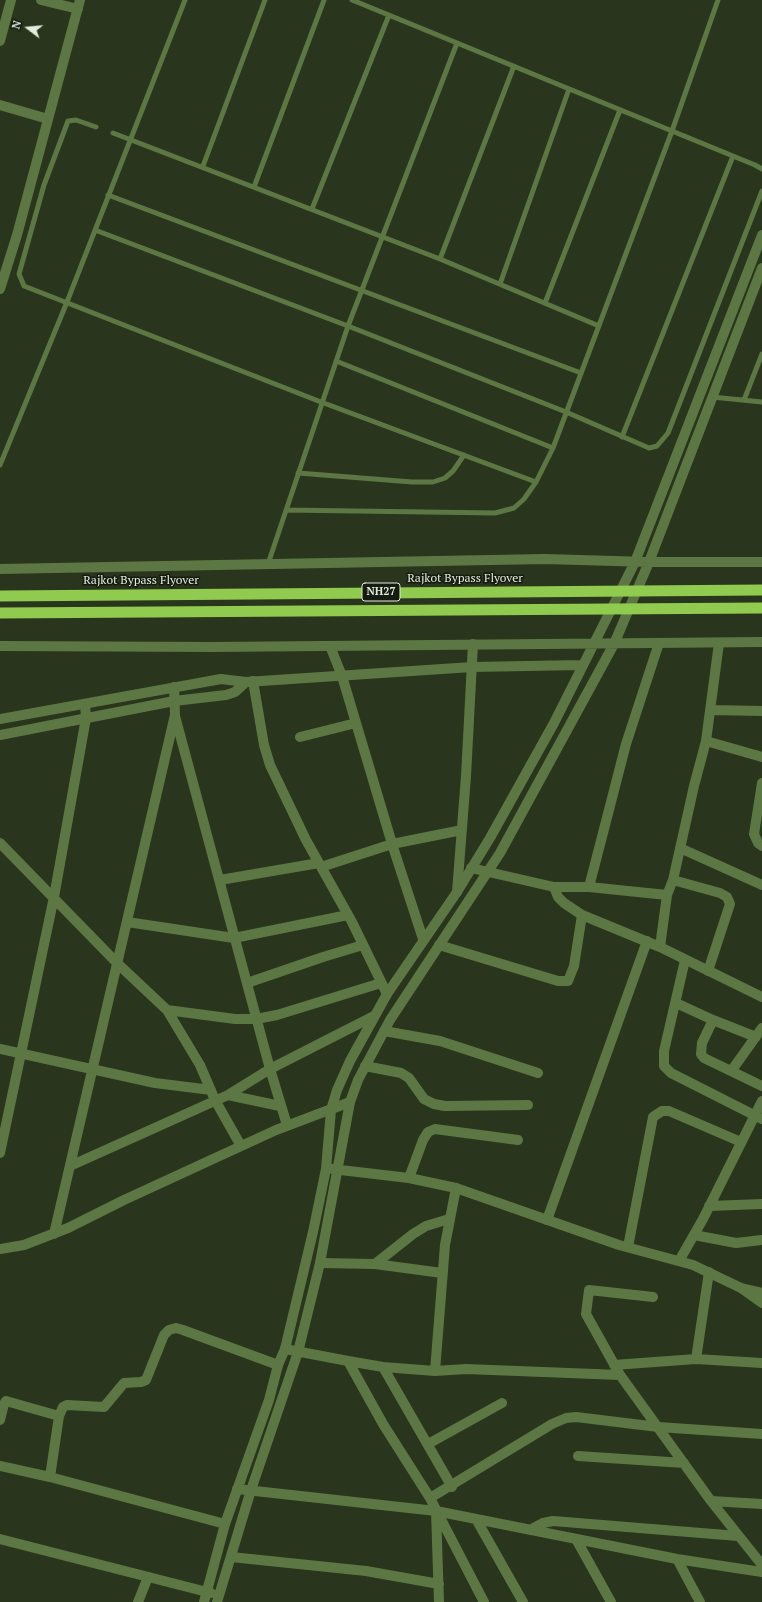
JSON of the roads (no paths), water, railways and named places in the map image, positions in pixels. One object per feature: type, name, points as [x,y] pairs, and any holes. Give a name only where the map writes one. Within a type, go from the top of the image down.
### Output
[{"type":"highway","name":"Rajkot Bypass Flyover","points":[[0,596],[762,590]]},
{"type":"highway","name":"NH27","points":[[0,613],[762,608]]},
{"type":"street","points":[[0,40],[4,11],[11,0]]},
{"type":"street","points":[[0,286],[17,235],[79,5],[42,0]]},
{"type":"street","points":[[0,106],[48,119]]},
{"type":"street","points":[[204,1602],[225,1524],[269,1400],[278,1365],[284,1350],[313,1232],[326,1169],[331,1110],[350,1061],[387,994],[457,892],[490,838],[551,729],[635,562],[762,236]]},
{"type":"street","points":[[0,1539],[206,1592],[218,1598],[251,1490],[298,1352],[320,1263],[350,1102],[358,1080],[384,1031],[439,945],[489,871],[614,644],[650,562],[762,268]]},
{"type":"street","points":[[0,569],[545,559],[635,562],[762,562]]},
{"type":"street","points":[[0,646],[205,647],[762,642]]},
{"type":"street","points":[[589,887],[626,744],[659,643]]},
{"type":"street","points":[[660,947],[667,895],[673,880],[706,741],[719,643]]},
{"type":"street","points":[[457,892],[473,644]]},
{"type":"street","points":[[330,646],[342,676],[392,844],[424,939]]},
{"type":"street","points":[[0,719],[174,687],[221,680],[250,682],[472,667],[582,665]]},
{"type":"street","points":[[0,735],[174,701],[231,694],[250,682]]},
{"type":"street","points":[[250,682],[264,745],[270,764],[306,840],[348,915],[387,994]]},
{"type":"street","points":[[174,687],[175,715],[256,1019],[280,1106],[287,1125]]},
{"type":"street","points":[[0,1153],[54,897],[86,718],[85,704]]},
{"type":"street","points":[[711,710],[762,710]]},
{"type":"street","points":[[54,1234],[175,715]]},
{"type":"street","points":[[300,738],[356,723]]},
{"type":"street","points":[[706,741],[762,757]]},
{"type":"street","points":[[762,783],[754,834],[758,843],[762,846]]},
{"type":"street","points":[[220,880],[320,865],[392,844],[462,830]]},
{"type":"street","points":[[0,843],[117,963],[167,1010],[200,1065],[215,1100],[241,1146]]},
{"type":"street","points":[[680,848],[762,885]]},
{"type":"street","points":[[471,868],[554,887],[589,887],[667,895]]},
{"type":"street","points":[[673,880],[720,894],[727,897],[730,904],[708,971]]},
{"type":"street","points":[[554,887],[558,897],[564,904],[582,915],[647,941],[762,997]]},
{"type":"street","points":[[127,922],[234,938],[348,915]]},
{"type":"street","points":[[439,945],[558,981],[568,980],[574,966],[582,915]]},
{"type":"street","points":[[547,1220],[647,941]]},
{"type":"street","points":[[247,983],[322,957],[363,945]]},
{"type":"street","points":[[685,960],[664,1051],[664,1066],[671,1073],[758,1117]]},
{"type":"street","points":[[167,1010],[235,1019],[256,1019],[277,1015],[381,983]]},
{"type":"street","points":[[676,1003],[756,1037]]},
{"type":"street","points":[[70,1166],[228,1095],[270,1069],[374,1016]]},
{"type":"street","points":[[713,1020],[702,1043],[701,1054],[704,1058],[732,1070],[762,1086]]},
{"type":"street","points":[[732,1070],[762,1028]]},
{"type":"street","points":[[384,1031],[440,1042],[538,1073]]},
{"type":"street","points":[[0,1049],[155,1083],[211,1090]]},
{"type":"street","points":[[365,1066],[401,1073],[409,1078],[424,1099],[434,1104],[445,1106],[528,1105]]},
{"type":"street","points":[[228,1095],[280,1106]]},
{"type":"street","points":[[679,1261],[694,1235],[741,1142],[758,1117],[762,1101]]},
{"type":"street","points":[[0,1249],[24,1245],[54,1234],[287,1125],[350,1102]]},
{"type":"street","points":[[628,1247],[652,1117],[662,1112],[669,1111],[741,1142]]},
{"type":"street","points":[[409,1178],[423,1140],[428,1132],[435,1129],[518,1140]]},
{"type":"street","points":[[326,1169],[409,1178],[456,1188],[628,1247],[679,1261],[709,1272],[741,1288],[762,1303]]},
{"type":"street","points":[[435,1371],[445,1245],[456,1188]]},
{"type":"street","points":[[709,1206],[762,1204]]},
{"type":"street","points":[[375,1264],[413,1234],[426,1226],[450,1219]]},
{"type":"street","points":[[694,1235],[736,1243],[762,1240]]},
{"type":"street","points":[[320,1263],[375,1264],[442,1273]]},
{"type":"street","points":[[696,1359],[709,1272]]},
{"type":"street","points":[[741,1288],[762,1293]]},
{"type":"street","points":[[653,1297],[590,1290],[586,1314],[620,1375],[711,1501],[762,1564]]},
{"type":"street","points":[[50,1476],[59,1416],[63,1407],[67,1405],[104,1407],[124,1383],[141,1382],[146,1380],[164,1335],[169,1330],[176,1328],[183,1330],[278,1365]]},
{"type":"street","points":[[284,1350],[383,1367],[435,1371],[466,1369],[620,1375]]},
{"type":"street","points":[[614,1365],[696,1359],[762,1363]]},
{"type":"street","points":[[348,1361],[383,1424],[430,1498],[484,1602]]},
{"type":"street","points":[[383,1367],[452,1486]]},
{"type":"street","points":[[0,1420],[6,1401],[59,1416]]},
{"type":"street","points":[[428,1444],[502,1403]]},
{"type":"street","points":[[430,1498],[552,1424],[566,1418],[576,1417],[658,1427],[762,1434]]},
{"type":"street","points":[[578,1456],[684,1463]]},
{"type":"street","points":[[0,1466],[50,1476],[225,1524]]},
{"type":"street","points":[[237,1489],[436,1511],[677,1559],[762,1572]]},
{"type":"street","points":[[711,1501],[762,1504]]},
{"type":"street","points":[[436,1511],[440,1584],[439,1602]]},
{"type":"street","points":[[476,1519],[523,1602]]},
{"type":"street","points":[[530,1530],[543,1523],[553,1521],[738,1536]]},
{"type":"street","points":[[576,1539],[611,1602]]},
{"type":"street","points":[[231,1557],[366,1571],[440,1584]]},
{"type":"street","points":[[677,1559],[700,1602]]},
{"type":"street","points":[[138,1602],[148,1577]]},
{"type":"lane","points":[[0,465],[67,302],[185,0]]},
{"type":"lane","points":[[203,166],[266,0]]},
{"type":"lane","points":[[254,186],[324,0]]},
{"type":"lane","points":[[352,0],[762,169]]},
{"type":"lane","points":[[286,510],[495,513],[514,508],[524,499],[536,482],[553,448],[672,131],[718,0]]},
{"type":"lane","points":[[312,209],[389,15]]},
{"type":"lane","points":[[268,564],[321,402],[348,326],[456,43]]},
{"type":"lane","points":[[440,259],[514,66]]},
{"type":"lane","points":[[500,284],[569,89]]},
{"type":"lane","points":[[545,302],[620,110]]},
{"type":"lane","points":[[96,127],[76,120],[68,121],[44,185],[19,274],[24,286],[321,402],[536,482]]},
{"type":"lane","points":[[113,133],[203,166],[440,259],[599,326]]},
{"type":"lane","points":[[622,437],[733,156]]},
{"type":"lane","points":[[94,230],[348,326],[566,412],[649,448],[657,446],[668,433],[762,191]]},
{"type":"lane","points":[[108,196],[581,373]]},
{"type":"lane","points":[[744,400],[762,354]]},
{"type":"lane","points":[[336,361],[553,448]]},
{"type":"lane","points":[[712,397],[762,402]]},
{"type":"lane","points":[[298,473],[412,482],[433,482],[445,478],[453,471],[464,455]]}]
